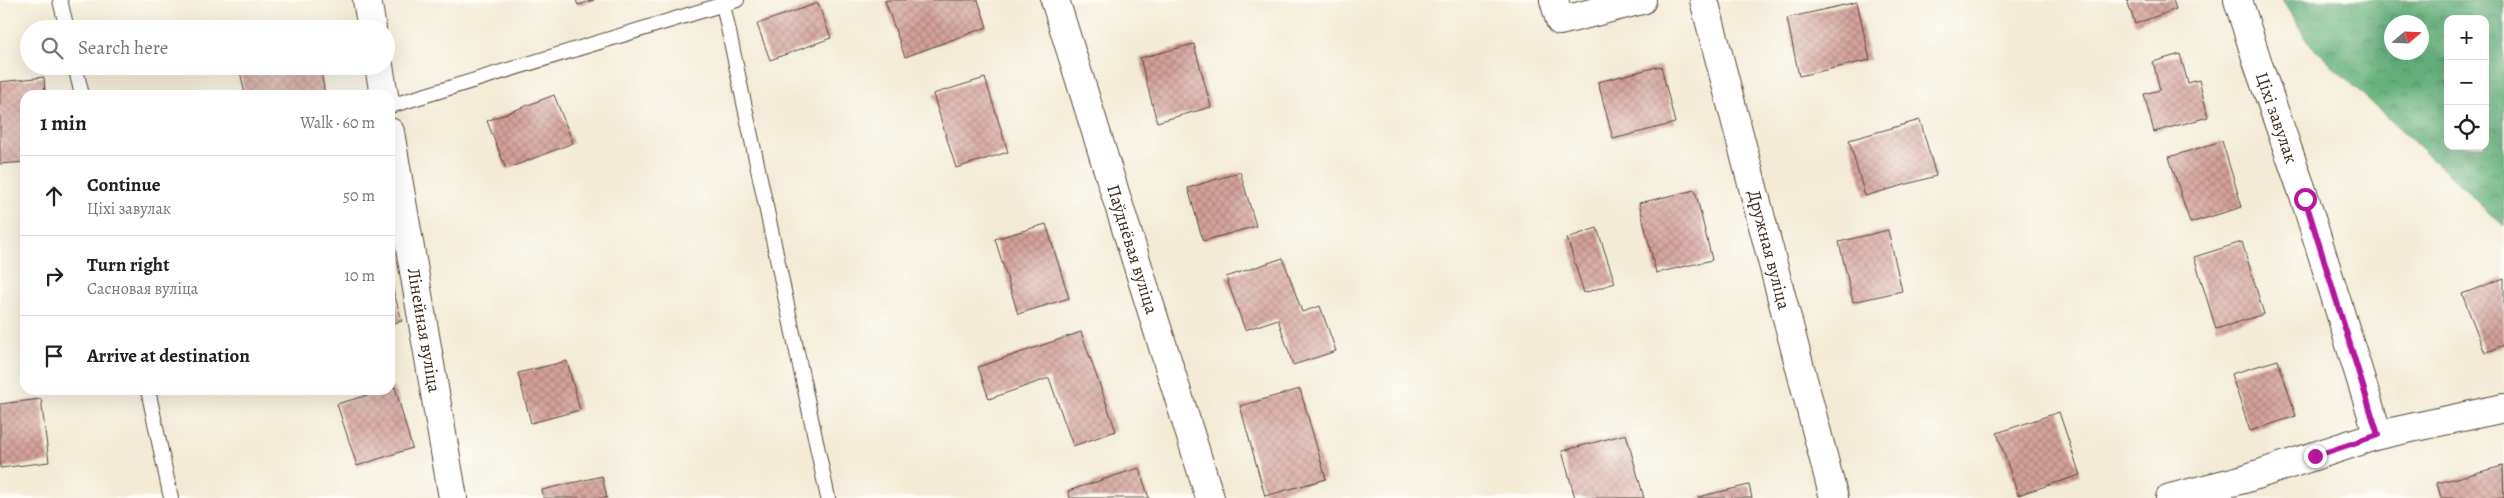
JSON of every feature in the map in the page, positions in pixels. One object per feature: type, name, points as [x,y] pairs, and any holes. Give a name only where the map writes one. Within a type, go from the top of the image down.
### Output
[{"type":"street","points":[[367,0],[370,20]]},
{"type":"street","name":"Паўднёвая вуліца","points":[[1055,0],[1210,498]]},
{"type":"street","points":[[1554,0],[1560,21],[1642,0]]},
{"type":"street","name":"Дружная вуліца","points":[[1704,0],[1834,498]]},
{"type":"street","name":"Ціхі завулак","points":[[2238,0],[2305,199],[2378,435]]},
{"type":"street","points":[[380,75],[383,90]]},
{"type":"street","name":"Лінейная вуліца","points":[[395,161],[454,498]]},
{"type":"street","points":[[2170,498],[2244,479],[2378,435],[2504,408]]},
{"type":"lane","points":[[60,0],[65,20]]},
{"type":"lane","points":[[395,104],[737,0]]},
{"type":"lane","points":[[723,4],[828,498]]},
{"type":"lane","points":[[78,75],[81,90]]},
{"type":"lane","points":[[149,395],[171,498]]},
{"type":"green space","points":[[2282,0],[2504,0],[2504,226],[2311,46]]},
{"type":"building","points":[[576,0],[594,0],[578,5]]},
{"type":"building","points":[[978,0],[987,27],[905,57],[885,1]]},
{"type":"building","points":[[2127,0],[2173,0],[2176,9],[2135,24]]},
{"type":"building","points":[[1857,2],[1870,60],[1799,76],[1787,18]]},
{"type":"building","points":[[818,3],[831,38],[770,60],[757,24]]},
{"type":"building","points":[[1194,44],[1211,107],[1157,122],[1140,58]]},
{"type":"building","points":[[2180,54],[2188,83],[2199,80],[2208,117],[2154,132],[2144,94],[2160,90],[2153,62]]},
{"type":"building","points":[[1661,66],[1675,123],[1613,139],[1598,82]]},
{"type":"building","points":[[241,75],[322,75],[324,90],[244,90]]},
{"type":"building","points":[[44,77],[45,90],[20,90],[20,162],[0,164],[0,82]]},
{"type":"building","points":[[985,78],[1008,152],[956,168],[933,94]]},
{"type":"building","points":[[554,95],[573,143],[506,169],[487,121]]},
{"type":"building","points":[[1920,120],[1936,176],[1865,196],[1849,140]]},
{"type":"building","points":[[2222,141],[2242,207],[2190,223],[2169,157]]},
{"type":"building","points":[[1240,172],[1256,226],[1203,241],[1188,188]]},
{"type":"building","points":[[1695,190],[1712,260],[1656,273],[1639,203]]},
{"type":"building","points":[[1046,224],[1069,298],[1018,314],[995,239]]},
{"type":"building","points":[[1597,228],[1615,283],[1584,293],[1567,238]]},
{"type":"building","points":[[1888,230],[1902,291],[1853,302],[1839,242]]},
{"type":"building","points":[[2242,242],[2264,314],[2216,329],[2194,257]]},
{"type":"building","points":[[1283,258],[1302,312],[1320,306],[1336,351],[1293,365],[1278,319],[1245,330],[1226,277]]},
{"type":"building","points":[[2504,278],[2504,345],[2485,353],[2462,294]]},
{"type":"building","points":[[395,296],[402,321],[395,323]]},
{"type":"building","points":[[1081,332],[1116,431],[1073,446],[1049,378],[989,399],[978,367]]},
{"type":"building","points":[[2278,360],[2296,416],[2250,431],[2231,374]]},
{"type":"building","points":[[567,361],[580,410],[531,423],[518,373]]},
{"type":"building","points":[[395,387],[412,448],[357,466],[337,404],[368,395],[395,395]]},
{"type":"building","points":[[1300,389],[1326,479],[1265,496],[1240,406]]},
{"type":"building","points":[[41,399],[49,462],[0,468],[0,404]]},
{"type":"building","points":[[2059,412],[2080,475],[2018,495],[1997,433]]},
{"type":"building","points":[[1626,434],[1644,498],[1575,498],[1562,451]]},
{"type":"building","points":[[2503,466],[2504,498],[2441,498],[2437,483]]},
{"type":"building","points":[[1139,468],[1149,498],[1070,498],[1068,491]]},
{"type":"building","points":[[602,476],[607,498],[544,498],[542,490]]},
{"type":"building","points":[[1749,485],[1752,498],[1698,498],[1698,497]]},
{"type":"route","points":[[2305,199],[2378,435],[2315,456]]}]
